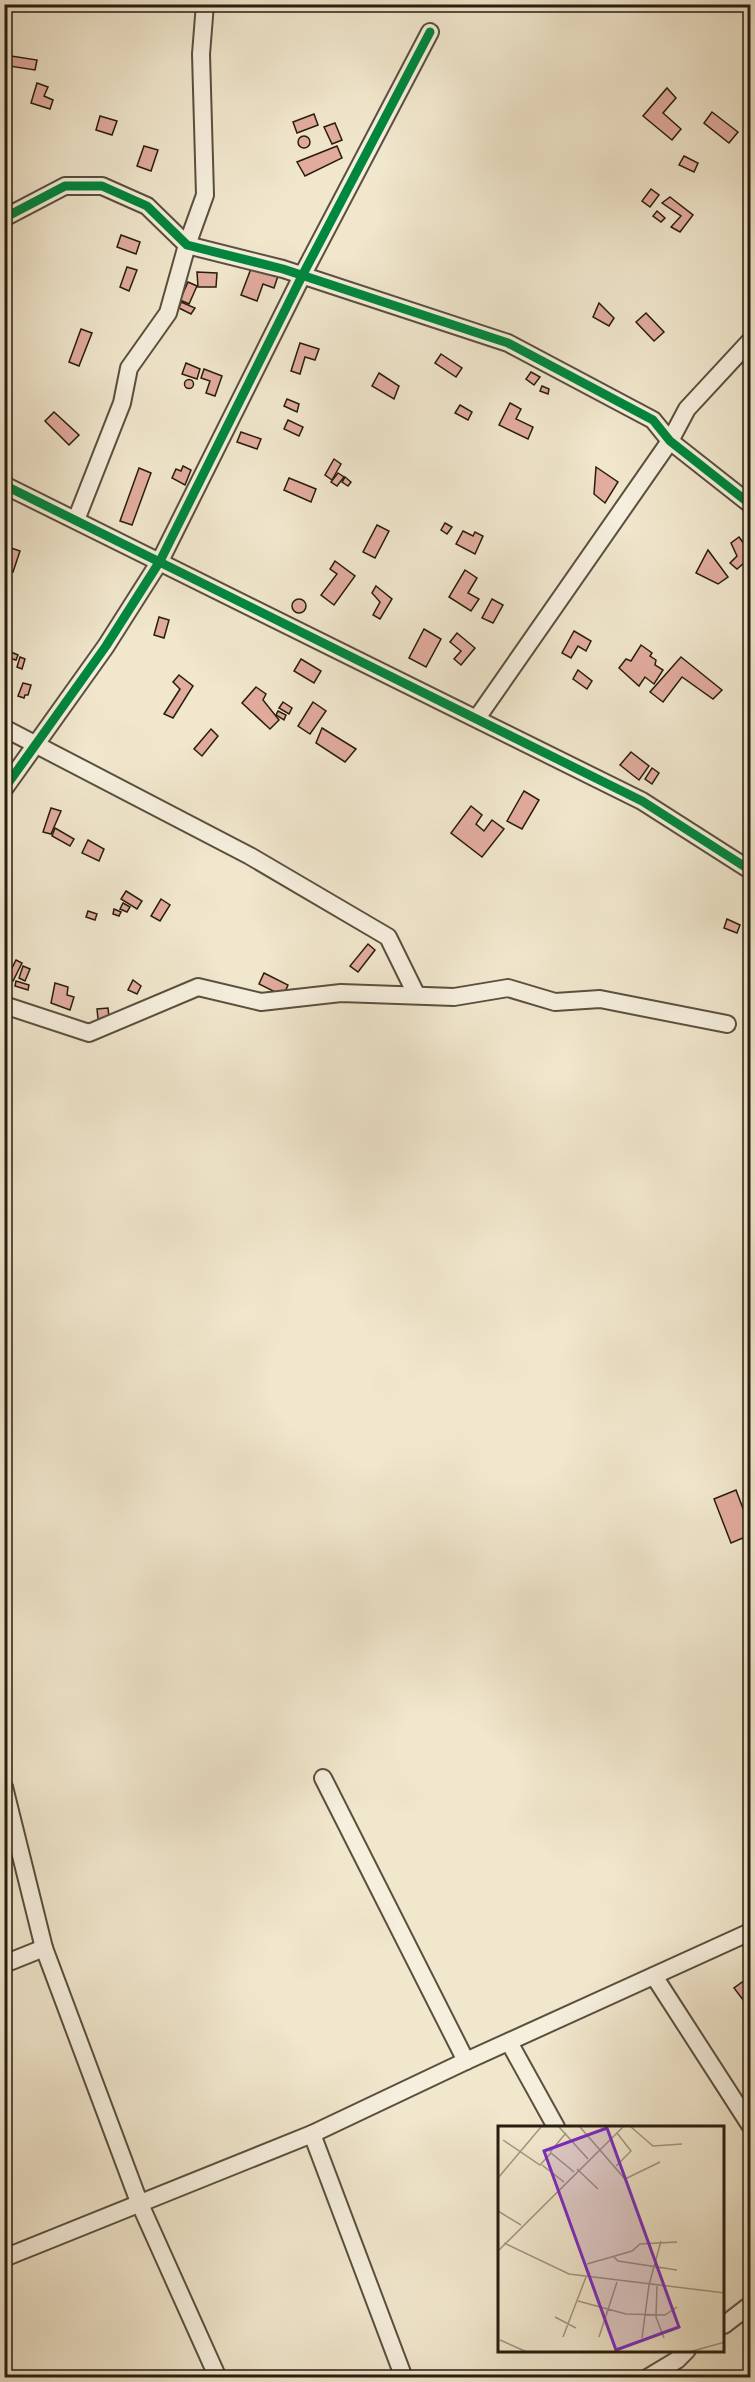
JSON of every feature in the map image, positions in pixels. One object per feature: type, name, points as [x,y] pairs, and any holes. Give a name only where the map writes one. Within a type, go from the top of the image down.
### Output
[{"type":"street","points":[[76,520],[122,403],[129,368],[168,313],[205,195],[201,54],[205,4]]},
{"type":"street","points":[[4,789],[106,646],[160,561],[302,276],[430,32]]},
{"type":"street","points":[[4,218],[65,186],[102,186],[147,206],[188,245],[302,276],[508,343],[652,420],[670,441],[750,504]]},
{"type":"street","points":[[477,718],[670,441],[687,409],[750,341]]},
{"type":"street","points":[[4,485],[642,801],[750,870]]},
{"type":"street","points":[[4,728],[250,856],[388,937],[416,994]]},
{"type":"street","points":[[4,1005],[89,1033],[198,987],[261,1002],[341,993],[454,997],[508,988],[555,1002],[600,999],[727,1024]]},
{"type":"street","points":[[323,1778],[466,2061]]},
{"type":"street","points":[[4,1787],[44,1948],[138,2202],[218,2378]]},
{"type":"street","points":[[4,2258],[138,2202],[312,2134],[750,1932]]},
{"type":"street","points":[[4,1964],[44,1948]]},
{"type":"street","points":[[654,1976],[750,2125]]},
{"type":"street","points":[[509,2042],[555,2126]]},
{"type":"street","points":[[312,2134],[404,2378]]},
{"type":"street","points":[[725,2324],[750,2305]]},
{"type":"street","points":[[647,2378],[677,2360],[685,2352]]},
{"type":"building","points":[[65,4],[78,4],[79,5],[72,11]]},
{"type":"building","points":[[11,56],[37,60],[35,70],[9,66]]},
{"type":"building","points":[[37,83],[48,87],[44,96],[53,100],[50,109],[31,103]]},
{"type":"building","points":[[667,88],[676,98],[663,113],[681,129],[672,140],[643,116]]},
{"type":"building","points":[[712,112],[738,132],[729,143],[704,123]]},
{"type":"building","points":[[314,114],[318,125],[297,133],[293,122]]},
{"type":"building","points":[[100,116],[117,121],[112,135],[96,130]]},
{"type":"building","points":[[335,123],[342,140],[332,144],[324,127]]},
{"type":"building","points":[[306,136],[310,142],[306,148],[302,148],[298,140]]},
{"type":"building","points":[[144,146],[158,150],[151,171],[137,166]]},
{"type":"building","points":[[337,146],[342,158],[305,176],[297,162]]},
{"type":"building","points":[[684,156],[698,163],[694,172],[679,165]]},
{"type":"building","points":[[651,189],[659,195],[650,207],[642,201]]},
{"type":"building","points":[[670,197],[693,215],[680,232],[671,227],[681,216],[662,203]]},
{"type":"building","points":[[657,211],[665,218],[661,222],[653,216]]},
{"type":"building","points":[[121,235],[140,242],[136,254],[117,247]]},
{"type":"building","points":[[252,266],[278,276],[274,288],[263,284],[257,301],[241,295]]},
{"type":"building","points":[[127,267],[137,270],[129,291],[120,287]]},
{"type":"building","points":[[197,272],[217,273],[216,287],[198,287]]},
{"type":"building","points":[[188,282],[197,286],[189,304],[180,300]]},
{"type":"building","points":[[181,302],[195,308],[191,314],[179,308]]},
{"type":"building","points":[[599,303],[614,318],[609,326],[593,317]]},
{"type":"building","points":[[646,313],[664,332],[654,341],[636,322]]},
{"type":"building","points":[[81,329],[92,333],[79,366],[69,362]]},
{"type":"building","points":[[300,343],[319,349],[315,360],[305,357],[300,374],[291,371]]},
{"type":"building","points":[[441,354],[462,368],[456,377],[435,363]]},
{"type":"building","points":[[186,363],[200,369],[197,379],[182,374]]},
{"type":"building","points":[[204,369],[222,376],[215,396],[206,393],[210,381],[201,378]]},
{"type":"building","points":[[531,372],[540,377],[534,385],[526,379]]},
{"type":"building","points":[[379,373],[399,386],[394,399],[372,386]]},
{"type":"building","points":[[189,379],[194,384],[189,389],[184,384]]},
{"type":"building","points":[[542,386],[549,389],[548,394],[540,391]]},
{"type":"building","points":[[287,399],[299,404],[297,412],[284,406]]},
{"type":"building","points":[[510,403],[521,409],[516,419],[533,427],[528,439],[499,425]]},
{"type":"building","points":[[460,405],[472,412],[468,420],[455,413]]},
{"type":"building","points":[[54,412],[79,435],[69,445],[45,421]]},
{"type":"building","points":[[288,420],[303,427],[299,436],[284,429]]},
{"type":"building","points":[[241,432],[261,439],[257,449],[237,442]]},
{"type":"building","points":[[334,459],[341,464],[332,480],[325,475]]},
{"type":"building","points":[[183,466],[191,470],[185,485],[172,478],[176,469],[181,471]]},
{"type":"building","points":[[596,467],[618,482],[605,503],[594,494]]},
{"type":"building","points":[[139,468],[151,473],[132,525],[120,521]]},
{"type":"building","points":[[338,473],[344,477],[337,486],[331,482]]},
{"type":"building","points":[[345,477],[351,482],[348,486],[342,482]]},
{"type":"building","points":[[289,478],[316,489],[311,502],[284,490]]},
{"type":"building","points":[[445,523],[452,527],[447,534],[441,530]]},
{"type":"building","points":[[377,525],[389,531],[375,558],[363,552]]},
{"type":"building","points":[[463,531],[473,536],[475,532],[483,536],[475,554],[456,544]]},
{"type":"building","points":[[739,537],[750,552],[750,558],[737,569],[730,563],[737,556],[731,543]]},
{"type":"building","points":[[11,548],[20,551],[13,572],[4,569]]},
{"type":"building","points":[[708,550],[728,577],[718,584],[696,573]]},
{"type":"building","points":[[335,561],[355,576],[334,605],[321,595],[337,574],[330,569]]},
{"type":"building","points":[[465,570],[477,578],[468,593],[479,599],[471,611],[449,597]]},
{"type":"building","points":[[376,586],[392,599],[380,619],[373,615],[380,602],[372,593]]},
{"type":"building","points":[[299,599],[304,601],[306,606],[304,611],[299,613],[294,611],[292,606],[294,601]]},
{"type":"building","points":[[492,599],[503,605],[493,623],[482,618]]},
{"type":"building","points":[[159,617],[169,620],[164,638],[154,635]]},
{"type":"building","points":[[424,629],[441,639],[426,667],[409,658]]},
{"type":"building","points":[[574,631],[591,641],[586,651],[578,646],[571,658],[562,653]]},
{"type":"building","points":[[457,633],[475,648],[461,665],[454,659],[461,651],[450,642]]},
{"type":"building","points":[[641,645],[652,653],[650,656],[656,660],[655,665],[663,670],[654,684],[645,677],[639,686],[619,668],[626,659],[631,661]]},
{"type":"building","points":[[4,649],[10,652],[4,663]]},
{"type":"building","points":[[11,652],[18,655],[16,660],[9,658]]},
{"type":"building","points":[[20,657],[25,659],[22,669],[17,667]]},
{"type":"building","points":[[681,657],[722,690],[713,699],[682,677],[663,702],[650,692]]},
{"type":"building","points":[[301,659],[321,671],[314,683],[294,671]]},
{"type":"building","points":[[578,670],[592,681],[587,689],[573,679]]},
{"type":"building","points":[[179,675],[193,686],[173,718],[164,714],[180,689],[173,682]]},
{"type":"building","points":[[23,683],[31,685],[28,695],[24,698],[18,696]]},
{"type":"building","points":[[256,687],[266,694],[263,700],[279,720],[270,729],[242,703]]},
{"type":"building","points":[[283,702],[292,708],[289,714],[279,708]]},
{"type":"building","points":[[313,702],[326,711],[310,734],[298,726]]},
{"type":"building","points":[[278,711],[286,715],[284,720],[276,715]]},
{"type":"building","points":[[322,728],[356,749],[345,762],[316,743]]},
{"type":"building","points":[[211,729],[218,736],[202,756],[194,749]]},
{"type":"building","points":[[631,752],[649,766],[639,780],[620,765]]},
{"type":"building","points":[[652,768],[659,773],[652,784],[645,779]]},
{"type":"building","points":[[524,791],[539,800],[522,829],[507,821]]},
{"type":"building","points":[[471,806],[482,815],[476,824],[484,831],[492,820],[504,829],[482,857],[451,833]]},
{"type":"building","points":[[51,808],[61,811],[51,834],[43,832]]},
{"type":"building","points":[[55,828],[74,839],[70,846],[52,836]]},
{"type":"building","points":[[88,840],[104,849],[99,861],[82,853]]},
{"type":"building","points":[[126,891],[142,901],[137,909],[121,899]]},
{"type":"building","points":[[161,899],[170,905],[160,921],[151,916]]},
{"type":"building","points":[[123,903],[130,907],[127,912],[120,909]]},
{"type":"building","points":[[114,909],[121,912],[119,916],[113,914]]},
{"type":"building","points":[[88,911],[97,914],[95,920],[86,917]]},
{"type":"building","points":[[727,919],[740,925],[737,933],[724,928]]},
{"type":"building","points":[[368,944],[375,950],[358,972],[350,966]]},
{"type":"building","points":[[16,960],[22,963],[13,981],[7,978]]},
{"type":"building","points":[[5,965],[11,967],[7,976],[4,975]]},
{"type":"building","points":[[23,966],[30,969],[25,981],[19,978]]},
{"type":"building","points":[[264,973],[288,985],[283,996],[259,984]]},
{"type":"building","points":[[133,980],[141,986],[137,994],[128,990]]},
{"type":"building","points":[[16,981],[29,985],[28,990],[15,986]]},
{"type":"building","points":[[55,983],[68,987],[67,995],[74,997],[70,1010],[51,1003]]},
{"type":"building","points":[[108,1008],[109,1017],[98,1019],[97,1009]]},
{"type":"building","points":[[736,1490],[750,1527],[750,1535],[731,1543],[714,1499]]},
{"type":"building","points":[[745,1980],[750,1988],[750,2009],[734,1988]]},
{"type":"cycle path","points":[[4,789],[106,646],[160,561],[302,276],[430,32]]},
{"type":"cycle path","points":[[4,218],[65,186],[102,186],[147,206],[187,245],[283,269],[508,343],[653,420],[670,441],[750,504]]},
{"type":"cycle path","points":[[4,485],[642,801],[750,870]]}]
